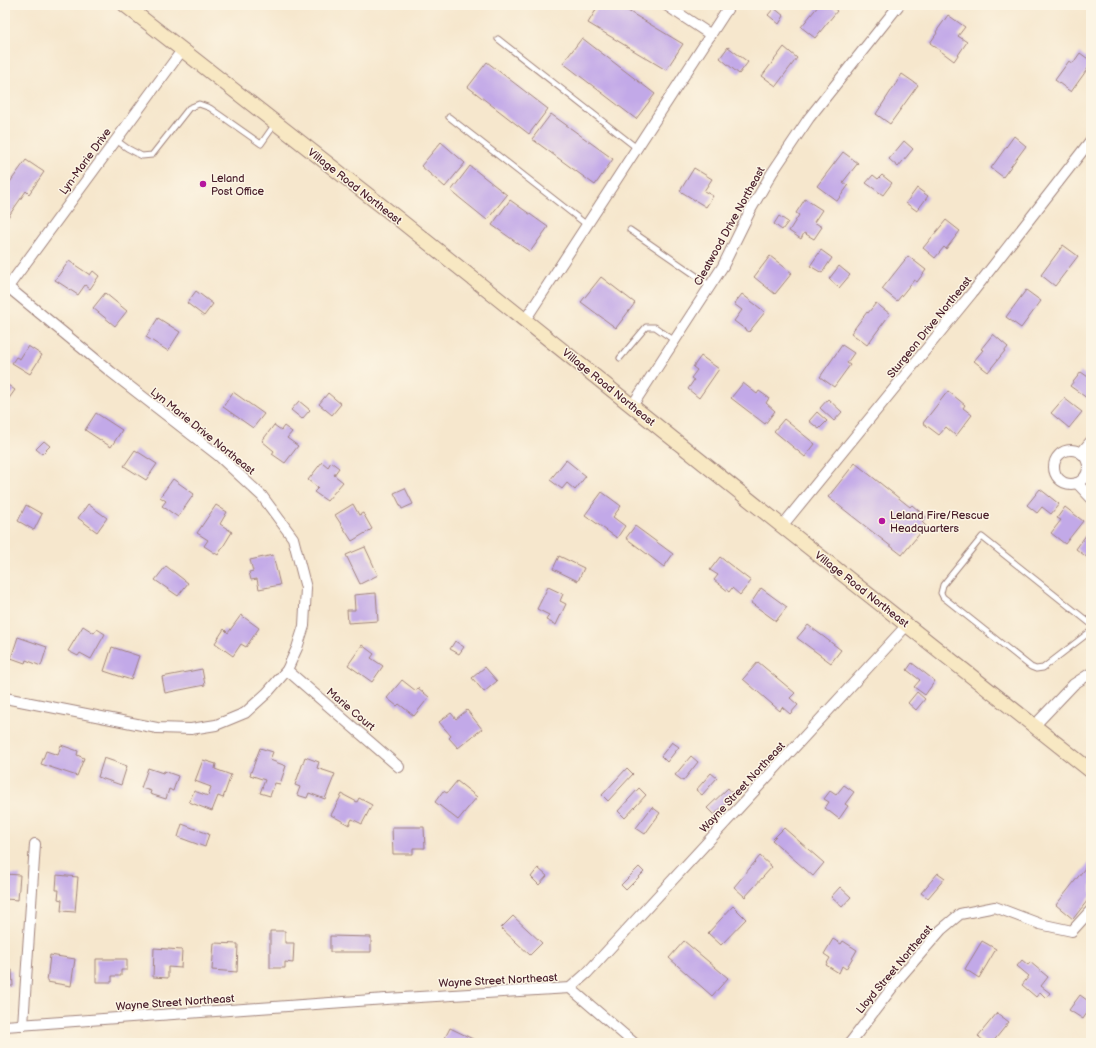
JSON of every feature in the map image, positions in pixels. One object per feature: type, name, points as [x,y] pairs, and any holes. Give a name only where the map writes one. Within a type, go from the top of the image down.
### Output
[{"type":"main road","name":"Village Road Northeast","points":[[134,8],[276,124],[396,217],[1091,771]]},
{"type":"street","points":[[666,5],[711,35]]},
{"type":"street","points":[[525,320],[638,149],[730,5]]},
{"type":"street","name":"Cleatwood Drive Northeast","points":[[632,406],[711,286],[723,266],[750,209],[772,173],[809,118],[899,5]]},
{"type":"street","name":"Lyn-Marie Drive","points":[[6,289],[183,49]]},
{"type":"street","name":"Sturgeon Drive Northeast","points":[[782,526],[972,293],[1091,140]]},
{"type":"street","name":"Lyn Marie Drive Northeast","points":[[5,698],[157,728],[192,729],[216,725],[245,713],[267,693],[287,670],[297,648],[304,626],[306,588],[293,538],[262,496],[219,456],[6,289]]},
{"type":"street","points":[[1081,453],[1091,441]]},
{"type":"street","points":[[1070,450],[1076,450],[1081,453],[1087,459],[1088,465],[1088,472],[1085,477],[1077,483],[1071,484],[1063,482],[1058,478],[1054,466],[1059,455],[1064,451],[1070,450]]},
{"type":"street","points":[[1077,483],[1091,498]]},
{"type":"street","name":"Wayne Street Northeast","points":[[5,1026],[386,999],[570,988],[597,961],[907,625]]},
{"type":"street","name":"Marie Court","points":[[287,670],[399,767]]},
{"type":"street","points":[[1035,725],[1074,684],[1091,673]]},
{"type":"street","points":[[23,1025],[35,844]]},
{"type":"street","name":"Lloyd Street Northeast","points":[[850,1043],[901,976],[941,930],[960,914],[995,907],[1040,924],[1072,931],[1091,910]]},
{"type":"street","points":[[570,988],[634,1043]]},
{"type":"lane","points":[[498,39],[638,149]]},
{"type":"lane","points":[[116,140],[142,156],[152,155],[189,108],[199,104],[210,108],[261,144],[276,124]]},
{"type":"lane","points":[[449,117],[587,225]]},
{"type":"lane","points":[[630,230],[711,286]]},
{"type":"lane","points":[[620,358],[646,327],[655,327],[675,341]]},
{"type":"lane","points":[[1091,624],[982,537],[943,585],[941,593],[949,602],[1031,667],[1036,669],[1042,668],[1091,631]]},
{"type":"building","points":[[599,5],[618,5],[683,44],[666,70],[588,23]]},
{"type":"building","points":[[819,5],[830,5],[837,11],[815,38],[801,27]]},
{"type":"building","points":[[774,8],[784,16],[779,24],[768,15]]},
{"type":"building","points":[[948,15],[965,27],[958,36],[967,42],[954,61],[930,43]]},
{"type":"building","points":[[582,38],[655,94],[636,119],[563,63]]},
{"type":"building","points":[[728,47],[748,62],[739,74],[720,58]]},
{"type":"building","points":[[784,47],[797,58],[776,86],[762,76]]},
{"type":"building","points":[[1080,53],[1091,61],[1091,64],[1071,92],[1055,80],[1069,61],[1073,63]]},
{"type":"building","points":[[487,62],[548,109],[529,134],[468,87]]},
{"type":"building","points":[[902,74],[918,85],[890,124],[876,114]]},
{"type":"building","points":[[551,114],[613,159],[595,185],[532,139]]},
{"type":"building","points":[[1014,136],[1026,146],[1003,177],[991,168]]},
{"type":"building","points":[[904,141],[913,149],[898,167],[889,159]]},
{"type":"building","points":[[441,142],[465,163],[445,187],[421,166]]},
{"type":"building","points":[[843,152],[858,163],[843,182],[848,186],[837,201],[817,186]]},
{"type":"building","points":[[26,160],[44,172],[29,194],[26,191],[8,217],[5,215],[5,189]]},
{"type":"building","points":[[470,166],[507,195],[487,220],[451,191]]},
{"type":"building","points":[[694,168],[712,179],[704,191],[713,196],[706,207],[680,191]]},
{"type":"building","points":[[873,175],[878,179],[882,175],[892,183],[883,195],[866,183]]},
{"type":"building","points":[[917,188],[928,196],[917,211],[906,203]]},
{"type":"building","points":[[805,199],[822,210],[814,222],[822,227],[814,239],[804,233],[801,239],[789,231],[799,215],[796,213]]},
{"type":"building","points":[[510,200],[548,227],[530,252],[492,225]]},
{"type":"building","points":[[779,216],[788,222],[782,230],[774,224]]},
{"type":"building","points":[[946,220],[960,231],[946,249],[944,247],[935,258],[923,248]]},
{"type":"building","points":[[1063,245],[1078,256],[1055,286],[1041,275]]},
{"type":"building","points":[[821,250],[832,258],[822,273],[810,266]]},
{"type":"building","points":[[770,256],[792,273],[775,294],[754,277]]},
{"type":"building","points":[[908,256],[926,270],[917,282],[914,280],[897,301],[882,289]]},
{"type":"building","points":[[69,261],[90,275],[93,271],[99,276],[90,289],[85,285],[78,295],[55,280]]},
{"type":"building","points":[[839,266],[850,275],[839,288],[829,279]]},
{"type":"building","points":[[601,277],[635,303],[616,328],[581,302]]},
{"type":"building","points":[[1026,290],[1041,301],[1021,328],[1006,317]]},
{"type":"building","points":[[196,291],[213,304],[204,316],[187,303]]},
{"type":"building","points":[[105,293],[127,311],[115,326],[93,308]]},
{"type":"building","points":[[742,294],[765,312],[749,332],[734,321],[742,310],[734,304]]},
{"type":"building","points":[[876,303],[890,314],[867,345],[851,333]]},
{"type":"building","points":[[158,318],[180,332],[168,351],[146,337]]},
{"type":"building","points":[[993,334],[1008,347],[988,372],[974,361]]},
{"type":"building","points":[[842,345],[854,353],[847,363],[850,365],[834,387],[820,377]]},
{"type":"building","points":[[28,346],[42,355],[30,374],[12,363],[16,357],[20,359]]},
{"type":"building","points":[[701,356],[719,369],[699,398],[688,389],[694,380],[691,378],[697,370],[693,367]]},
{"type":"building","points":[[1081,372],[1091,379],[1091,401],[1070,386]]},
{"type":"building","points":[[5,383],[15,390],[5,404]]},
{"type":"building","points":[[743,383],[757,394],[759,391],[769,398],[766,403],[775,411],[765,424],[731,398]]},
{"type":"building","points":[[948,391],[965,405],[963,408],[972,415],[956,436],[946,427],[939,435],[923,423]]},
{"type":"building","points":[[233,392],[264,414],[253,428],[223,407]]},
{"type":"building","points":[[328,393],[341,404],[332,415],[319,404]]},
{"type":"building","points":[[1064,398],[1082,412],[1069,428],[1051,413]]},
{"type":"building","points":[[828,399],[842,412],[834,421],[820,408]]},
{"type":"building","points":[[299,401],[310,410],[302,419],[291,410]]},
{"type":"building","points":[[817,412],[827,421],[819,429],[809,421]]},
{"type":"building","points":[[96,413],[122,430],[111,447],[85,430]]},
{"type":"building","points":[[784,419],[815,444],[805,457],[774,431]]},
{"type":"building","points":[[274,425],[281,430],[284,426],[292,432],[287,438],[298,446],[285,463],[272,454],[274,451],[262,441]]},
{"type":"building","points":[[44,441],[50,446],[42,454],[36,449]]},
{"type":"building","points":[[135,450],[157,464],[146,480],[124,466]]},
{"type":"building","points":[[566,460],[586,476],[575,490],[567,483],[562,489],[550,480]]},
{"type":"building","points":[[322,462],[328,467],[331,462],[339,468],[334,475],[343,482],[327,501],[314,492],[318,488],[308,480]]},
{"type":"building","points":[[855,463],[910,507],[912,505],[926,517],[922,522],[926,526],[902,555],[828,497]]},
{"type":"building","points":[[173,479],[194,494],[178,517],[162,506],[166,501],[160,497]]},
{"type":"building","points":[[405,488],[413,504],[402,509],[394,493]]},
{"type":"building","points":[[1040,489],[1059,504],[1051,514],[1042,507],[1037,513],[1027,505]]},
{"type":"building","points":[[602,492],[621,506],[613,517],[625,526],[617,538],[585,515]]},
{"type":"building","points":[[88,504],[107,518],[97,532],[78,518]]},
{"type":"building","points":[[353,504],[359,515],[363,513],[372,529],[352,541],[335,515]]},
{"type":"building","points":[[26,505],[42,514],[34,530],[18,521]]},
{"type":"building","points":[[216,505],[227,512],[220,524],[232,532],[218,555],[204,546],[208,540],[197,533]]},
{"type":"building","points":[[1065,507],[1083,521],[1065,544],[1051,533],[1061,520],[1057,518]]},
{"type":"building","points":[[635,526],[673,554],[664,567],[626,538]]},
{"type":"building","points":[[1089,531],[1091,533],[1091,553],[1088,558],[1076,549]]},
{"type":"building","points":[[365,547],[378,575],[360,584],[346,555]]},
{"type":"building","points":[[273,555],[280,585],[259,589],[257,579],[251,580],[249,572],[253,571],[250,560]]},
{"type":"building","points":[[559,556],[584,568],[578,581],[553,569]]},
{"type":"building","points":[[720,557],[751,581],[740,595],[732,588],[729,592],[714,580],[718,575],[710,570]]},
{"type":"building","points":[[166,566],[188,583],[178,596],[155,580]]},
{"type":"building","points":[[548,587],[563,594],[560,601],[566,604],[556,625],[546,620],[549,615],[537,609]]},
{"type":"building","points":[[761,588],[787,607],[776,621],[751,603]]},
{"type":"building","points":[[376,593],[378,621],[348,623],[347,610],[355,610],[354,595]]},
{"type":"building","points":[[241,615],[259,628],[246,647],[241,644],[233,656],[215,643],[224,629],[228,633]]},
{"type":"building","points":[[808,625],[841,650],[831,663],[797,638]]},
{"type":"building","points":[[83,626],[94,633],[97,629],[105,634],[91,659],[80,653],[78,656],[68,651]]},
{"type":"building","points":[[18,637],[47,647],[41,666],[26,660],[25,663],[11,658]]},
{"type":"building","points":[[455,641],[464,647],[459,654],[450,649]]},
{"type":"building","points":[[362,645],[374,654],[371,658],[383,666],[372,682],[348,665]]},
{"type":"building","points":[[112,647],[139,656],[131,680],[104,671]]},
{"type":"building","points":[[758,662],[795,693],[790,698],[798,705],[790,714],[782,707],[780,711],[743,679]]},
{"type":"building","points":[[912,663],[935,681],[925,695],[914,687],[920,680],[907,670]]},
{"type":"building","points":[[485,667],[497,681],[484,692],[472,678]]},
{"type":"building","points":[[202,669],[205,685],[165,693],[162,677]]},
{"type":"building","points":[[402,680],[416,691],[418,688],[429,697],[414,716],[399,704],[397,706],[387,698]]},
{"type":"building","points":[[917,692],[925,699],[916,710],[908,703]]},
{"type":"building","points":[[467,710],[482,729],[458,748],[449,738],[451,736],[439,722],[451,713],[456,719]]},
{"type":"building","points":[[672,742],[679,747],[667,762],[661,756]]},
{"type":"building","points":[[61,745],[78,751],[77,755],[84,758],[77,776],[41,764],[46,751],[58,755]]},
{"type":"building","points":[[260,748],[273,752],[270,760],[286,766],[280,784],[275,783],[270,796],[260,793],[265,780],[250,775]]},
{"type":"building","points":[[691,756],[698,762],[683,781],[675,775]]},
{"type":"building","points":[[305,757],[319,762],[317,768],[335,774],[325,799],[309,793],[307,798],[297,795],[300,787],[295,785]]},
{"type":"building","points":[[104,758],[127,766],[121,785],[98,777]]},
{"type":"building","points":[[203,760],[216,764],[215,769],[231,775],[223,798],[218,796],[212,811],[189,802],[194,791],[208,796],[211,787],[195,781]]},
{"type":"building","points":[[148,768],[163,773],[164,771],[178,776],[173,791],[169,789],[166,799],[150,794],[151,791],[141,788]]},
{"type":"building","points":[[627,768],[633,774],[608,801],[602,795]]},
{"type":"building","points":[[711,773],[717,778],[702,795],[696,790]]},
{"type":"building","points":[[457,781],[477,797],[458,820],[435,802],[443,791],[447,793]]},
{"type":"building","points":[[844,785],[854,792],[845,804],[848,806],[839,819],[825,808],[829,802],[824,799],[830,791],[836,795]]},
{"type":"building","points":[[639,788],[646,795],[625,818],[618,811]]},
{"type":"building","points":[[728,788],[734,795],[714,815],[707,808]]},
{"type":"building","points":[[342,794],[357,802],[359,798],[372,805],[362,824],[352,819],[349,825],[331,815]]},
{"type":"building","points":[[652,807],[660,813],[645,834],[636,828]]},
{"type":"building","points":[[182,824],[209,834],[205,847],[178,837]]},
{"type":"building","points":[[392,827],[424,827],[425,848],[413,848],[413,854],[393,854]]},
{"type":"building","points":[[784,828],[824,863],[813,876],[772,840]]},
{"type":"building","points":[[760,856],[772,867],[745,897],[734,887]]},
{"type":"building","points":[[1089,863],[1091,865],[1091,896],[1073,919],[1056,905]]},
{"type":"building","points":[[639,867],[644,872],[626,890],[621,885]]},
{"type":"building","points":[[538,868],[547,876],[539,885],[531,877]]},
{"type":"building","points":[[938,873],[945,878],[928,898],[921,893]]},
{"type":"building","points":[[5,874],[20,875],[18,900],[5,899]]},
{"type":"building","points":[[57,875],[78,877],[75,912],[61,911],[62,900],[58,899],[59,890],[56,890]]},
{"type":"building","points":[[840,887],[851,897],[842,907],[831,897]]},
{"type":"building","points":[[733,906],[746,919],[721,945],[708,933]]},
{"type":"building","points":[[513,916],[542,943],[530,955],[501,928]]},
{"type":"building","points":[[270,931],[285,931],[285,943],[294,943],[293,963],[285,962],[285,968],[270,968]]},
{"type":"building","points":[[330,936],[371,937],[371,952],[330,952]]},
{"type":"building","points":[[833,939],[841,944],[843,941],[857,950],[846,969],[842,966],[839,973],[826,965],[830,958],[824,954]]},
{"type":"building","points":[[684,941],[728,978],[712,996],[669,958]]},
{"type":"building","points":[[982,941],[996,949],[979,978],[965,969]]},
{"type":"building","points":[[214,943],[238,944],[237,972],[212,970]]},
{"type":"building","points":[[154,948],[182,950],[181,968],[168,967],[168,978],[153,977]]},
{"type":"building","points":[[50,955],[75,959],[71,986],[47,982]]},
{"type":"building","points":[[96,959],[127,959],[127,970],[121,970],[121,976],[112,976],[112,982],[96,982]]},
{"type":"building","points":[[1022,960],[1028,965],[1030,962],[1048,977],[1041,986],[1050,993],[1046,998],[1040,992],[1036,997],[1022,985],[1029,976],[1017,966]]},
{"type":"building","points":[[5,970],[12,970],[13,986],[5,986]]},
{"type":"building","points":[[1080,995],[1091,1003],[1091,1007],[1083,1019],[1069,1010]]},
{"type":"building","points":[[997,1013],[1009,1022],[992,1043],[986,1043],[978,1036]]},
{"type":"building","points":[[450,1028],[475,1040],[473,1043],[443,1042]]},
{"type":"place","name":"Leland Post Office","points":[[203,184]]},
{"type":"place","name":"Leland Fire/Rescue Headquarters","points":[[882,521]]}]
